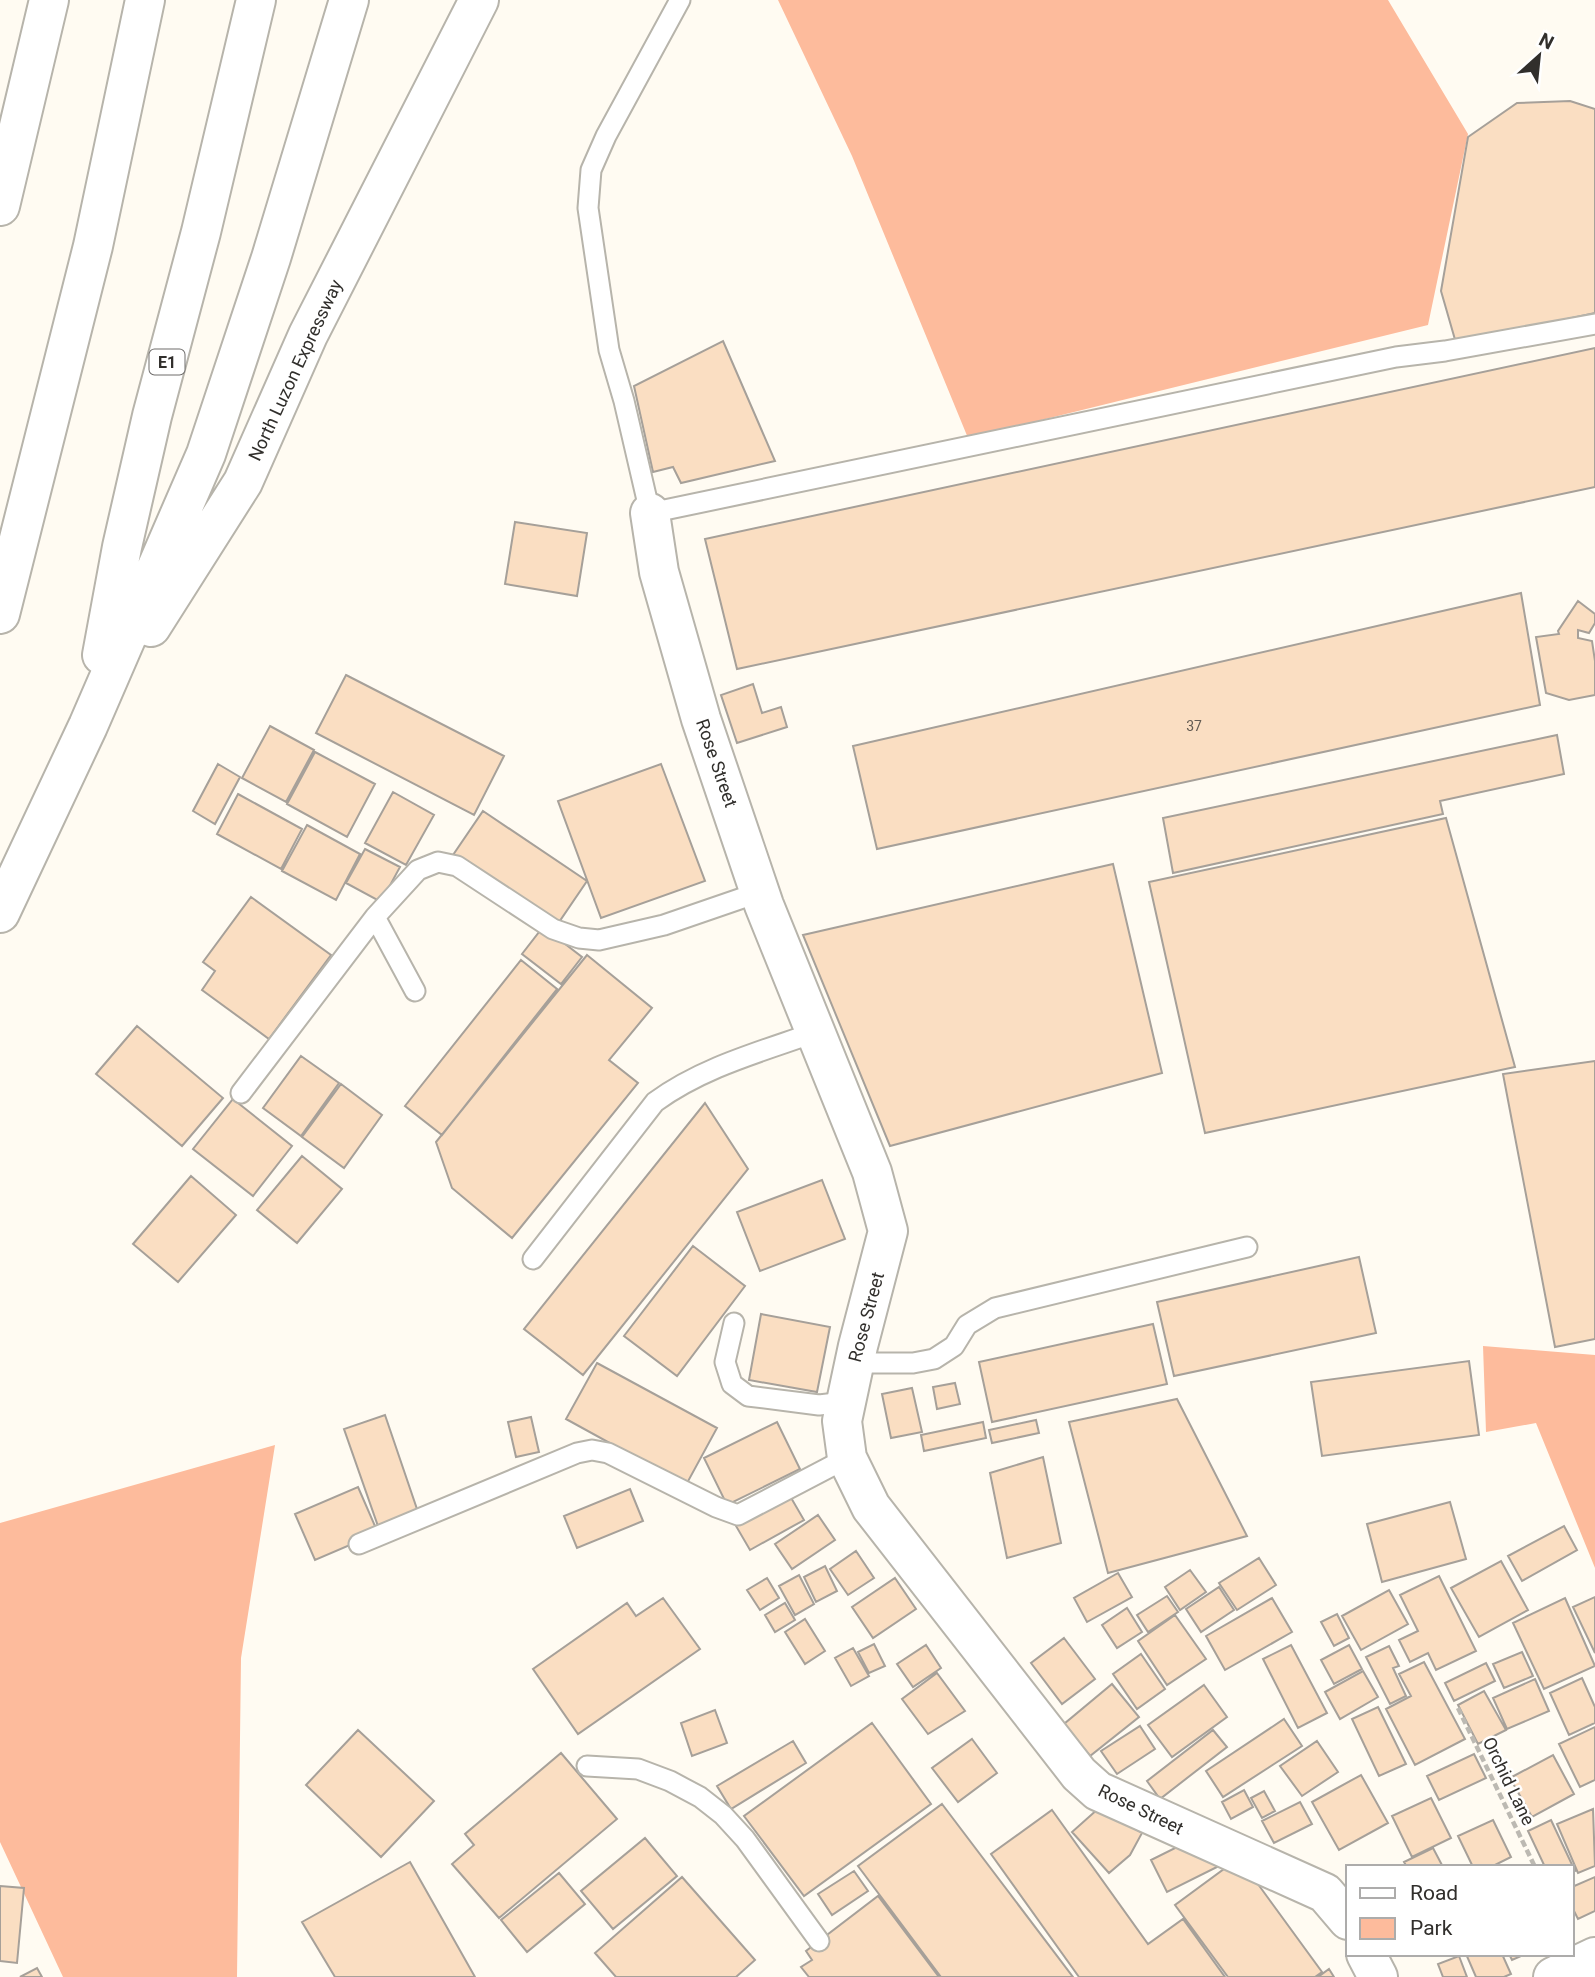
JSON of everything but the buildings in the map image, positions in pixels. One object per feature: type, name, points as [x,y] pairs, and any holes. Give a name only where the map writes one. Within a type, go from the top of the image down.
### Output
[{"type":"main road","points":[[0,206],[49,0]]},
{"type":"main road","points":[[0,614],[93,246],[145,0]]},
{"type":"main road","name":"North Luzon Expressway","points":[[88,726],[122,547],[256,0]]},
{"type":"main road","name":"North Luzon Expressway","points":[[0,913],[88,726],[206,454],[271,258],[349,0]]},
{"type":"main road","name":"North Luzon Expressway","points":[[88,726],[243,482],[308,335],[480,0]]},
{"type":"main road","name":"Rose Street","points":[[650,513],[659,572],[701,719],[760,892],[872,1172],[888,1231],[842,1421],[847,1458],[871,1507],[1079,1774],[1098,1791],[1325,1893],[1346,1918]]},
{"type":"main road","points":[[1367,1956],[1378,1977]]},
{"type":"main road","points":[[1553,1977],[1595,1958]]},
{"type":"lane","points":[[680,0],[606,136],[592,170],[588,208],[609,350],[624,401],[650,513],[1396,357],[1595,324]]},
{"type":"lane","points":[[241,1093],[375,916],[418,870],[438,862],[457,866],[553,929],[579,938],[599,940],[664,925],[760,892]]},
{"type":"lane","points":[[375,916],[415,991]]},
{"type":"lane","points":[[533,1259],[655,1102],[679,1084],[719,1066],[816,1032]]},
{"type":"lane","points":[[854,1363],[913,1363],[934,1359],[954,1346],[967,1325],[995,1308],[1247,1247]]},
{"type":"lane","points":[[734,1322],[725,1362],[732,1384],[748,1396],[819,1405],[845,1402]]},
{"type":"lane","points":[[359,1544],[584,1451],[608,1452],[716,1507],[738,1515],[847,1458]]},
{"type":"lane","points":[[587,1766],[638,1769],[670,1781],[700,1797],[723,1815],[745,1839],[819,1941]]},
{"type":"path","name":"Orchid Lane","points":[[1458,1709],[1534,1865]]},
{"type":"green space","points":[[778,0],[1388,0],[1468,134],[1428,325],[968,438],[852,156]]},
{"type":"green space","points":[[1483,1346],[1595,1355],[1595,1568],[1536,1423],[1486,1432]]},
{"type":"green space","points":[[275,1445],[241,1658],[237,1977],[63,1977],[0,1842],[0,1523]]}]
